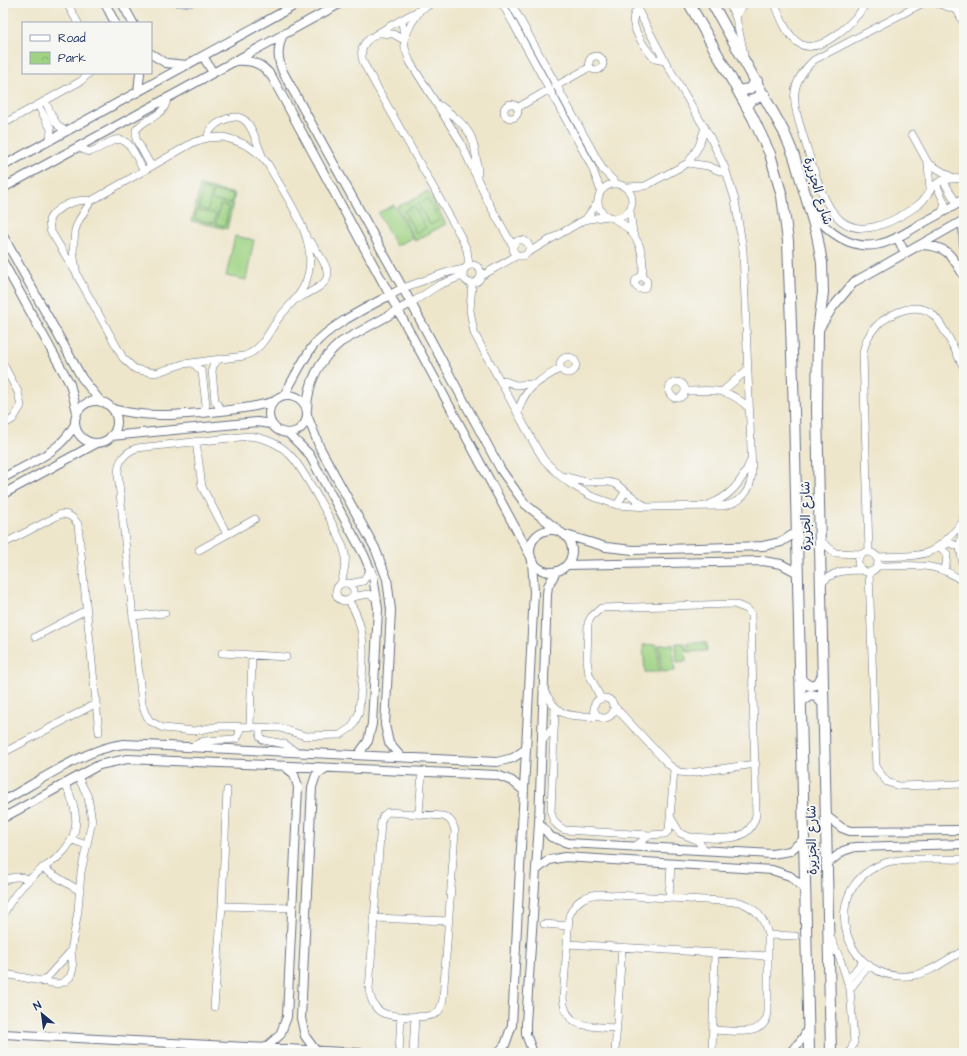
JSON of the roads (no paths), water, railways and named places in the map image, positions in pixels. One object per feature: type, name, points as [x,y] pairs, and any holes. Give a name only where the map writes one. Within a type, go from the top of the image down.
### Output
[{"type":"main road","name":"شارع الجزيرة","points":[[689,3],[738,91],[770,154],[780,189],[786,218],[789,264],[797,532],[809,1053]]},
{"type":"main road","name":"شارع الجزيرة","points":[[712,3],[765,95],[786,138],[817,234],[822,263],[823,292],[818,332],[817,410],[824,815],[831,1053]]},
{"type":"main road","points":[[738,91],[749,89],[757,81]]},
{"type":"main road","points":[[746,106],[753,99],[765,95]]},
{"type":"main road","points":[[800,677],[805,684],[811,686],[819,682],[822,677]]},
{"type":"main road","points":[[800,701],[810,695],[816,696],[822,702]]},
{"type":"street","points":[[67,3],[77,22]]},
{"type":"street","points":[[105,3],[115,22]]},
{"type":"street","points":[[122,3],[132,22]]},
{"type":"street","points":[[179,3],[190,3]]},
{"type":"street","points":[[3,166],[299,3]]},
{"type":"street","points":[[3,188],[341,3]]},
{"type":"street","points":[[433,3],[375,35],[364,43],[362,56],[364,64],[460,235],[467,250],[465,270],[466,282],[472,284],[478,282],[481,276],[518,255],[527,253],[584,220],[598,202],[601,191],[591,165],[511,3]]},
{"type":"street","points":[[502,3],[603,170],[616,183],[626,187],[645,186]]},
{"type":"street","points":[[472,284],[470,310],[474,333],[544,460],[569,483],[591,496],[617,505],[647,507],[732,505],[741,500],[748,492],[751,483],[749,408],[741,233],[735,200],[727,174],[705,127],[665,60],[634,3]]},
{"type":"street","points":[[729,3],[736,18],[746,62]]},
{"type":"street","points":[[736,18],[739,10],[746,3]]},
{"type":"street","points":[[775,3],[794,39],[801,45],[810,47],[831,38],[852,23],[866,3]]},
{"type":"street","points":[[923,3],[814,60],[804,69],[797,81],[794,94],[795,107],[818,182],[828,207],[843,222],[863,228],[884,224],[918,205],[933,187],[943,180],[964,178]]},
{"type":"street","points":[[936,3],[957,7],[964,24]]},
{"type":"street","points":[[404,40],[410,24],[420,10]]},
{"type":"street","points":[[637,10],[633,16],[640,39],[655,59],[665,60]]},
{"type":"street","points":[[402,20],[404,40],[410,62],[438,104],[465,151],[478,180],[513,246],[513,250],[518,255]]},
{"type":"street","points":[[375,35],[381,33],[393,34],[404,40]]},
{"type":"street","points":[[283,34],[278,50],[280,65],[508,482],[525,504],[566,535],[606,547],[633,550],[763,546],[781,542],[797,532]]},
{"type":"street","points":[[152,55],[166,63],[186,65]]},
{"type":"street","points":[[203,56],[213,73]]},
{"type":"street","points":[[235,61],[257,62],[266,68],[272,76],[531,558],[542,570],[556,572]]},
{"type":"street","points":[[516,108],[590,67]]},
{"type":"street","points":[[3,124],[81,81],[88,74]]},
{"type":"street","points":[[138,92],[140,74]]},
{"type":"street","points":[[151,166],[136,139],[136,130],[143,123],[162,112],[166,106],[167,98]]},
{"type":"street","points":[[41,103],[62,130],[68,130]]},
{"type":"street","points":[[41,103],[51,129],[50,141]]},
{"type":"street","points":[[438,104],[460,121],[470,132],[475,148],[478,180]]},
{"type":"street","points":[[208,138],[208,130],[213,126],[232,117],[242,118],[249,126],[263,157],[307,237],[327,267],[328,276],[321,287],[293,301]]},
{"type":"street","points":[[452,128],[460,121]]},
{"type":"street","points":[[633,233],[630,211],[633,199],[645,186],[688,163],[699,146],[705,127]]},
{"type":"street","points":[[912,134],[928,163],[933,187],[945,204],[942,212]]},
{"type":"street","points":[[77,275],[73,252],[74,236],[79,220],[91,202],[143,170],[194,142],[208,138],[223,137],[238,140],[252,147],[263,157]]},
{"type":"street","points":[[78,147],[89,152],[115,140],[125,141],[143,170]]},
{"type":"street","points":[[465,151],[475,148]]},
{"type":"street","points":[[688,163],[708,166],[727,174]]},
{"type":"street","points":[[928,163],[954,178]]},
{"type":"street","points":[[943,180],[954,199],[962,201]]},
{"type":"street","points":[[601,191],[610,184],[616,183]]},
{"type":"street","points":[[626,187],[632,194],[633,199]]},
{"type":"street","points":[[91,202],[82,200],[73,202],[54,213],[49,220],[50,230],[127,363],[145,372],[155,373],[193,363],[244,356],[257,350],[278,319],[304,287],[310,268],[310,247],[307,237]]},
{"type":"street","points":[[809,207],[828,230],[841,238],[855,243],[880,244],[897,237],[962,201]]},
{"type":"street","points":[[598,202],[602,213],[625,224],[633,233],[641,249],[643,258],[642,277]]},
{"type":"street","points":[[584,220],[626,215],[630,211]]},
{"type":"street","points":[[818,332],[832,307],[854,282],[964,220],[964,245]]},
{"type":"street","points":[[503,228],[523,241],[528,247],[527,253]]},
{"type":"street","points":[[3,236],[82,378],[101,402],[113,409],[151,416],[248,408],[272,402],[285,394],[305,358],[323,336],[335,327],[403,288],[445,273],[465,270]]},
{"type":"street","points":[[897,237],[905,253]]},
{"type":"street","points":[[513,246],[514,243],[523,241],[545,242]]},
{"type":"street","points":[[920,245],[939,247],[948,252],[962,267],[964,276]]},
{"type":"street","points":[[3,262],[70,384],[77,412],[75,424],[61,445],[3,478]]},
{"type":"street","points":[[272,402],[268,416],[271,424],[275,429],[288,433],[295,432],[301,428],[307,412],[309,387],[313,376],[324,357],[341,342],[399,310],[465,270],[476,266],[481,276]]},
{"type":"street","points":[[869,551],[863,354],[866,340],[879,324],[902,311],[910,308],[925,310],[937,320],[964,368]]},
{"type":"street","points":[[218,360],[213,366],[212,371],[215,401],[222,410]]},
{"type":"street","points":[[193,363],[202,372],[206,405],[203,412]]},
{"type":"street","points":[[3,364],[18,392],[21,406],[13,419],[3,425]]},
{"type":"street","points":[[518,413],[523,397],[534,384],[561,368]]},
{"type":"street","points":[[723,391],[747,370]]},
{"type":"street","points":[[499,380],[516,385],[534,384]]},
{"type":"street","points":[[516,385],[523,397]]},
{"type":"street","points":[[685,390],[723,391],[737,398],[749,408]]},
{"type":"street","points":[[285,394],[290,394],[301,399],[320,448],[375,548],[387,579],[391,610],[385,725],[390,742],[400,757]]},
{"type":"street","points":[[77,412],[87,403],[101,402]]},
{"type":"street","points":[[111,436],[117,423],[113,409]]},
{"type":"street","points":[[3,494],[111,436],[257,422],[271,424]]},
{"type":"street","points":[[75,424],[80,436],[92,442],[98,442]]},
{"type":"street","points":[[186,429],[187,443]]},
{"type":"street","points":[[288,433],[308,454],[364,555],[370,570],[377,598],[378,609],[372,724],[368,740],[358,755]]},
{"type":"street","points":[[249,436],[270,441],[290,454],[300,467],[342,544],[346,558],[345,584],[353,590],[350,599],[358,617],[363,637],[359,713],[354,724],[344,733],[330,736],[305,736],[284,729],[250,727],[216,726],[191,731],[163,728],[150,721],[144,713],[142,704],[118,474],[119,464],[124,456],[137,448],[249,436]]},
{"type":"street","points":[[196,442],[202,487],[227,534]]},
{"type":"street","points":[[706,506],[716,502],[734,489],[746,471],[750,460]]},
{"type":"street","points":[[560,475],[578,480],[609,482],[647,507]]},
{"type":"street","points":[[591,496],[593,482]]},
{"type":"street","points":[[617,505],[625,492]]},
{"type":"street","points":[[943,569],[963,569],[960,547],[961,524],[964,512]]},
{"type":"street","points":[[3,544],[61,514],[68,514],[74,518],[78,524],[99,732]]},
{"type":"street","points":[[199,550],[255,519]]},
{"type":"street","points":[[940,546],[961,524]]},
{"type":"street","points":[[498,1053],[505,1045],[512,1025],[534,592],[531,558],[532,543],[540,533],[551,529],[558,530]]},
{"type":"street","points":[[533,1053],[529,1044],[526,1023],[536,870],[547,594],[548,586],[556,572],[567,565],[573,553],[570,540],[566,535]]},
{"type":"street","points":[[819,539],[835,553],[862,554],[869,551],[874,553],[877,566],[874,571],[869,573],[862,570],[836,572],[827,578],[820,586]]},
{"type":"street","points":[[876,557],[923,555],[940,546],[950,543],[960,547]]},
{"type":"street","points":[[940,546],[947,554],[946,565],[943,569]]},
{"type":"street","points":[[862,554],[860,558],[862,570]]},
{"type":"street","points":[[567,565],[763,561],[781,564],[798,573]]},
{"type":"street","points":[[877,566],[930,565],[943,569],[964,583]]},
{"type":"street","points":[[370,570],[363,581],[345,584],[336,589],[337,597],[343,601],[368,594],[377,598]]},
{"type":"street","points":[[869,573],[876,768],[887,782],[899,786],[964,784]]},
{"type":"street","points":[[601,699],[589,674],[587,660],[588,623],[596,612],[608,606],[741,605],[747,609],[753,621],[756,764],[756,815],[750,830],[738,837],[684,836],[673,827],[674,770]]},
{"type":"street","points":[[35,637],[86,610]]},
{"type":"street","points":[[133,616],[165,612]]},
{"type":"street","points":[[222,653],[286,657]]},
{"type":"street","points":[[250,727],[252,655]]},
{"type":"street","points":[[543,688],[555,708],[563,715],[606,718],[611,714],[613,705]]},
{"type":"street","points":[[600,717],[595,712],[594,706],[601,699],[608,699],[674,770],[689,773],[756,764]]},
{"type":"street","points":[[3,753],[95,704]]},
{"type":"street","points":[[555,708],[551,812],[553,820],[558,826],[565,830],[650,835],[665,834],[673,827]]},
{"type":"street","points":[[541,743],[563,715]]},
{"type":"street","points":[[191,747],[204,741],[236,738],[239,735],[240,727]]},
{"type":"street","points":[[260,728],[260,736],[263,740],[285,744],[296,752]]},
{"type":"street","points":[[3,801],[101,748],[124,744],[497,762],[513,758],[526,749]]},
{"type":"street","points":[[3,818],[99,765],[127,759],[497,775],[512,780],[524,791]]},
{"type":"street","points":[[265,1048],[280,1035],[287,1017],[298,787],[294,774],[284,766]]},
{"type":"street","points":[[316,1051],[305,1036],[301,1018],[312,787],[316,776],[326,768]]},
{"type":"street","points":[[419,814],[422,772]]},
{"type":"street","points":[[3,972],[10,975],[57,984],[64,982],[70,977],[73,969],[71,952],[78,911],[83,863],[92,821],[88,797],[78,777]]},
{"type":"street","points":[[3,915],[18,892],[29,879],[59,856],[72,840],[76,822],[75,804],[65,784]]},
{"type":"street","points":[[214,1007],[222,906],[227,790]]},
{"type":"street","points":[[75,804],[88,797]]},
{"type":"street","points":[[388,812],[419,814],[443,816],[449,818],[454,824],[449,921],[442,1007],[436,1014],[429,1017],[386,1015],[374,1005],[370,990],[381,822],[383,816],[388,812]]},
{"type":"street","points":[[824,815],[838,826],[850,831],[964,830]]},
{"type":"street","points":[[538,823],[544,830],[559,841],[634,847],[781,854],[794,849],[804,839]]},
{"type":"street","points":[[634,847],[650,835]]},
{"type":"street","points":[[693,837],[705,850]]},
{"type":"street","points":[[72,840],[87,845]]},
{"type":"street","points":[[826,865],[843,851],[855,847],[964,844]]},
{"type":"street","points":[[536,870],[549,860],[565,857],[772,870],[790,876],[805,888]]},
{"type":"street","points":[[964,859],[896,860],[872,868],[861,876],[853,887],[847,898],[844,911],[844,924],[851,946],[866,963],[881,972],[898,976],[915,975],[930,970],[964,951]]},
{"type":"street","points":[[669,898],[671,864]]},
{"type":"street","points":[[42,868],[80,891]]},
{"type":"street","points":[[3,881],[12,877],[21,876],[29,879]]},
{"type":"street","points":[[617,1028],[586,1026],[577,1023],[569,1017],[564,1008],[563,999],[569,916],[573,906],[580,899],[588,895],[598,894],[740,902],[751,906],[760,914],[766,924],[768,936],[768,1012],[765,1023],[756,1030],[713,1030]]},
{"type":"street","points":[[222,906],[292,908]]},
{"type":"street","points":[[374,918],[449,921]]},
{"type":"street","points":[[544,924],[568,926]]},
{"type":"street","points":[[828,931],[840,959],[850,989],[854,1051]]},
{"type":"street","points":[[768,936],[795,936]]},
{"type":"street","points":[[567,944],[768,956]]},
{"type":"street","points":[[615,1053],[622,947]]},
{"type":"street","points":[[42,982],[71,952]]},
{"type":"street","points":[[712,1053],[715,953]]},
{"type":"street","points":[[847,981],[866,963]]},
{"type":"street","points":[[850,989],[866,963]]},
{"type":"street","points":[[399,1053],[401,1016]]},
{"type":"street","points":[[413,1053],[415,1016]]},
{"type":"street","points":[[790,1053],[803,1038],[809,1027]]},
{"type":"street","points":[[3,1034],[361,1053]]}]
